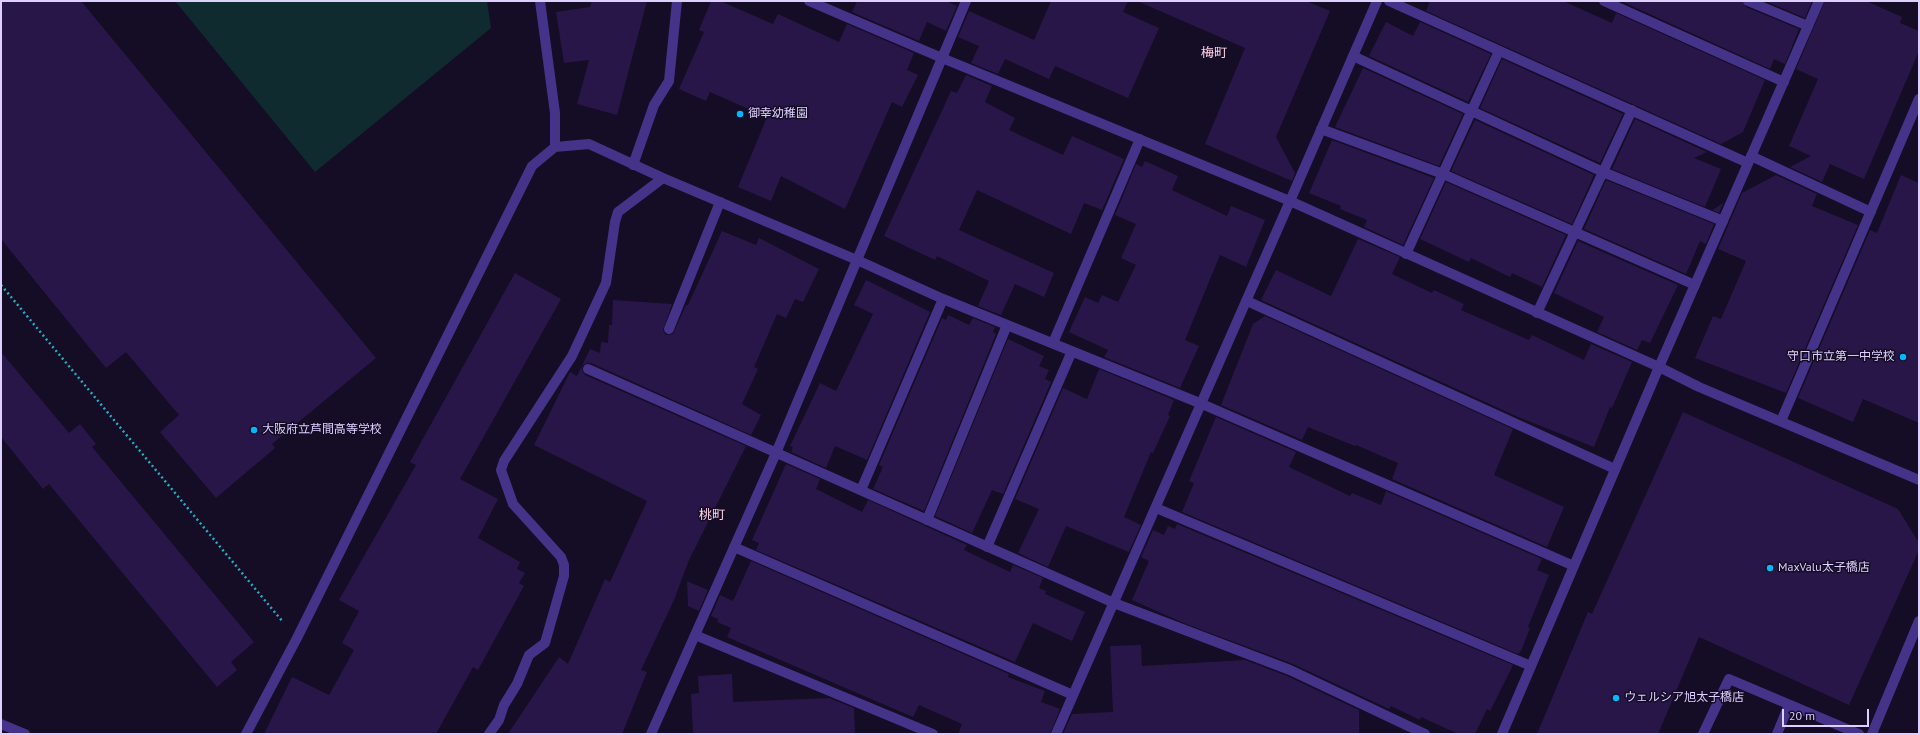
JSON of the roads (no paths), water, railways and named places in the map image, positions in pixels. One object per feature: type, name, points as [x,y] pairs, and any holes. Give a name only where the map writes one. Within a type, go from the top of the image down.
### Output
[{"type":"street","points":[[540,1],[555,113],[555,147]]},
{"type":"street","points":[[633,164],[654,105],[669,81],[676,1]]},
{"type":"street","points":[[809,1],[942,58],[1290,201],[1659,367],[1699,387],[1919,480]]},
{"type":"street","points":[[651,734],[776,453],[966,1]]},
{"type":"street","points":[[1389,1],[1632,110],[1750,159],[1871,212]]},
{"type":"street","points":[[1604,1],[1784,82]]},
{"type":"street","points":[[1748,1],[1808,26]]},
{"type":"street","points":[[1502,734],[1659,367],[1819,1]]},
{"type":"street","points":[[1056,734],[1247,301],[1375,2]]},
{"type":"street","points":[[1406,254],[1500,50]]},
{"type":"street","points":[[1353,56],[1603,172],[1723,221]]},
{"type":"street","points":[[1781,421],[1919,99]]},
{"type":"street","points":[[1538,313],[1632,110]]},
{"type":"street","points":[[1321,129],[1443,174],[1695,285]]},
{"type":"street","points":[[1053,343],[1140,139]]},
{"type":"street","points":[[246,734],[297,638],[532,166],[555,147],[589,144],[662,178],[857,260],[943,299],[1202,404],[1574,566]]},
{"type":"street","points":[[489,734],[499,720],[504,705],[517,684],[529,655],[545,643],[564,576],[564,565],[561,557],[513,504],[501,470],[504,461],[572,356],[606,283],[615,222],[618,212],[662,178]]},
{"type":"street","points":[[669,329],[720,202]]},
{"type":"street","points":[[861,490],[943,299]]},
{"type":"street","points":[[1247,301],[1615,469]]},
{"type":"street","points":[[927,520],[1007,324]]},
{"type":"street","points":[[987,546],[1072,351]]},
{"type":"street","points":[[588,369],[1114,603],[1290,670],[1425,734]]},
{"type":"street","points":[[1156,508],[1531,666]]},
{"type":"street","points":[[734,547],[1073,694]]},
{"type":"street","points":[[1872,734],[1919,621]]},
{"type":"street","points":[[695,635],[933,734]]},
{"type":"street","points":[[1703,734],[1729,679],[1854,733]]},
{"type":"street","points":[[1777,734],[1789,705]]},
{"type":"street","points":[[1,724],[25,734]]},
{"type":"place","name":"御幸幼稚園","points":[[740,114]]},
{"type":"place","name":"守口市立第一中学校","points":[[1903,357]]},
{"type":"place","name":"大阪府立芦間高等学校","points":[[254,430]]},
{"type":"place","name":"MaxValu太子橋店","points":[[1770,568]]},
{"type":"place","name":"ウェルシア旭太子橋店","points":[[1616,698]]},
{"type":"district","name":"梅町","points":[[1214,53]]},
{"type":"district","name":"桃町","points":[[712,515]]}]
